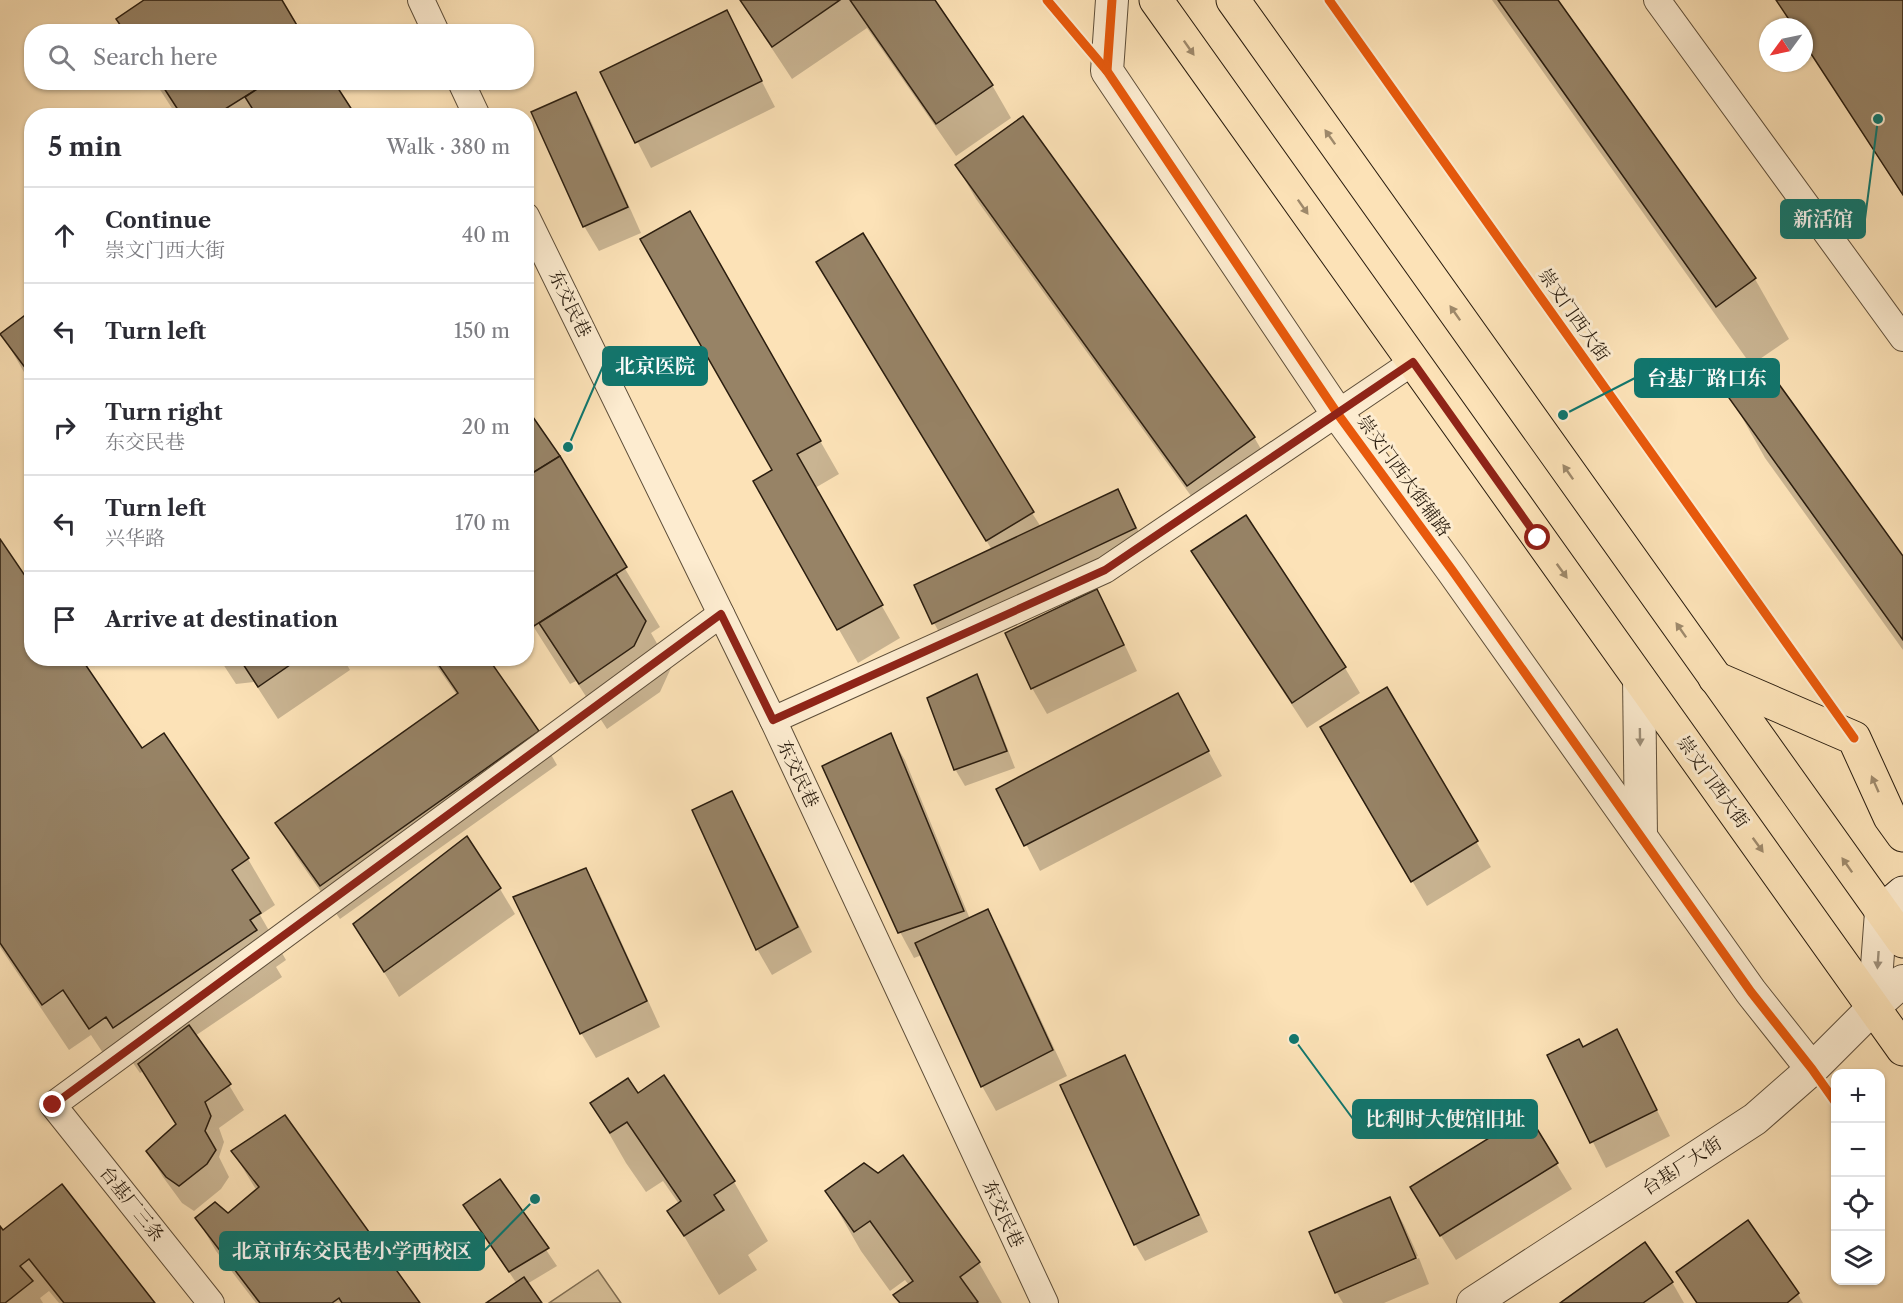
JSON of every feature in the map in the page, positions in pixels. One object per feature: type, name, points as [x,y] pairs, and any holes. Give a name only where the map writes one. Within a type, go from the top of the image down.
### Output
[{"type":"main road","name":"崇文门西大街","points":[[1156,0],[1903,1049]]},
{"type":"main road","points":[[1233,0],[1715,678],[1892,903],[1903,941]]},
{"type":"main road","points":[[1715,678],[1854,738],[1890,817],[1903,835]]},
{"type":"street","points":[[421,0],[432,24]]},
{"type":"street","name":"崇文门西大街辅路","points":[[1112,0],[1107,71],[1337,413],[1446,561],[1751,992],[1812,1069]]},
{"type":"street","points":[[1657,0],[1903,338]]},
{"type":"street","points":[[465,90],[473,108]]},
{"type":"street","name":"东交民巷","points":[[534,232],[773,720],[1045,1303]]},
{"type":"street","points":[[773,720],[1105,570],[1413,362]]},
{"type":"street","name":"台基厂三条","points":[[211,1303],[53,1105],[721,614]]},
{"type":"street","points":[[1639,678],[1641,836]]},
{"type":"street","points":[[1874,1007],[1892,903]]},
{"type":"street","name":"台基厂大街","points":[[1473,1303],[1755,1119],[1812,1069],[1903,981]]},
{"type":"shaded area","points":[[598,1270],[621,1303],[549,1303]]},
{"type":"building","points":[[144,0],[282,0],[296,24],[119,24],[116,19]]},
{"type":"building","points":[[740,0],[840,0],[772,47]]},
{"type":"building","points":[[850,0],[935,0],[993,85],[936,124]]},
{"type":"building","points":[[1498,0],[1558,0],[1756,278],[1716,307]]},
{"type":"building","points":[[1776,0],[1903,0],[1903,195],[1813,57],[1813,18],[1788,18]]},
{"type":"building","points":[[727,10],[762,81],[635,143],[600,72]]},
{"type":"building","points":[[165,90],[255,90],[227,108],[177,108]]},
{"type":"building","points":[[256,90],[339,90],[351,108],[252,108],[245,97]]},
{"type":"building","points":[[576,92],[628,207],[583,227],[534,119],[534,111]]},
{"type":"building","points":[[1023,116],[1255,437],[1187,486],[955,165]]},
{"type":"building","points":[[690,211],[821,441],[797,454],[883,605],[837,630],[753,481],[772,470],[640,239]]},
{"type":"building","points":[[863,233],[1034,512],[986,541],[816,262]]},
{"type":"building","points":[[24,316],[24,366],[0,334]]},
{"type":"building","points":[[1768,369],[1903,556],[1903,640],[1729,398]]},
{"type":"building","points":[[534,419],[560,456],[534,472]]},
{"type":"building","points":[[560,456],[627,567],[534,626],[534,472]]},
{"type":"building","points":[[1118,489],[1136,528],[932,624],[914,585]]},
{"type":"building","points":[[1246,515],[1346,667],[1292,703],[1191,551]]},
{"type":"building","points":[[0,539],[24,574],[24,666],[86,666],[142,748],[164,733],[249,858],[232,870],[261,913],[250,920],[257,930],[113,1028],[106,1017],[89,1029],[63,990],[42,1005],[0,943]]},
{"type":"building","points":[[616,574],[646,621],[634,646],[579,684],[539,623]]},
{"type":"building","points":[[1097,589],[1124,645],[1031,689],[1005,633]]},
{"type":"building","points":[[244,666],[288,666],[258,687]]},
{"type":"building","points":[[439,666],[494,666],[539,731],[320,886],[275,823],[458,693]]},
{"type":"building","points":[[977,674],[1007,751],[954,770],[927,698]]},
{"type":"building","points":[[1387,687],[1478,841],[1411,882],[1320,727]]},
{"type":"building","points":[[1178,693],[1209,751],[1024,846],[996,789]]},
{"type":"building","points":[[891,733],[964,911],[898,933],[822,766]]},
{"type":"building","points":[[732,791],[798,927],[756,950],[692,810]]},
{"type":"building","points":[[467,836],[501,888],[384,972],[353,924]]},
{"type":"building","points":[[586,868],[647,1001],[580,1034],[513,897]]},
{"type":"building","points":[[988,909],[1053,1050],[981,1087],[915,943]]},
{"type":"building","points":[[189,1025],[231,1084],[205,1102],[211,1116],[205,1131],[216,1150],[207,1164],[179,1186],[166,1177],[146,1151],[176,1124],[138,1064]]},
{"type":"building","points":[[1617,1029],[1657,1110],[1590,1143],[1547,1055],[1579,1039],[1583,1047]]},
{"type":"building","points":[[1125,1055],[1199,1215],[1134,1245],[1060,1085]]},
{"type":"building","points":[[664,1075],[735,1181],[714,1195],[724,1210],[684,1236],[667,1211],[681,1201],[627,1122],[610,1133],[590,1103],[628,1078],[638,1093]]},
{"type":"building","points":[[1528,1114],[1558,1163],[1440,1236],[1410,1187]]},
{"type":"building","points":[[285,1115],[420,1303],[342,1303],[339,1298],[332,1303],[260,1303],[195,1218],[215,1202],[228,1213],[259,1187],[231,1151]]},
{"type":"building","points":[[903,1155],[980,1262],[960,1277],[978,1302],[900,1303],[893,1295],[913,1281],[870,1221],[854,1232],[825,1191],[864,1163],[878,1173]]},
{"type":"building","points":[[500,1179],[549,1248],[509,1272],[463,1205]]},
{"type":"building","points":[[62,1184],[155,1303],[64,1303],[29,1259],[20,1266],[33,1281],[5,1303],[0,1303],[0,1226],[3,1230]]},
{"type":"building","points":[[1390,1197],[1416,1258],[1335,1293],[1309,1232]]},
{"type":"building","points":[[1748,1220],[1799,1293],[1787,1303],[1697,1303],[1676,1272]]},
{"type":"building","points":[[1645,1242],[1673,1282],[1643,1303],[1560,1303]]},
{"type":"building","points":[[524,1277],[542,1303],[486,1303]]},
{"type":"cycle path","points":[[1047,0],[1107,71]]},
{"type":"cycle path","points":[[1112,0],[1107,71],[1337,413],[1452,570],[1751,992],[1831,1096]]},
{"type":"cycle path","points":[[1329,0],[1854,738]]},
{"type":"place","name":"新活馆","points":[[1878,119]]},
{"type":"place","name":"台基厂路口东","points":[[1563,415]]},
{"type":"place","name":"北京医院","points":[[568,447]]},
{"type":"place","name":"比利时大使馆旧址","points":[[1294,1039]]},
{"type":"place","name":"北京市东交民巷小学西校区","points":[[535,1199]]},
{"type":"route","points":[[53,1105],[721,614],[773,720],[1105,570],[1413,362],[1538,538]]}]
